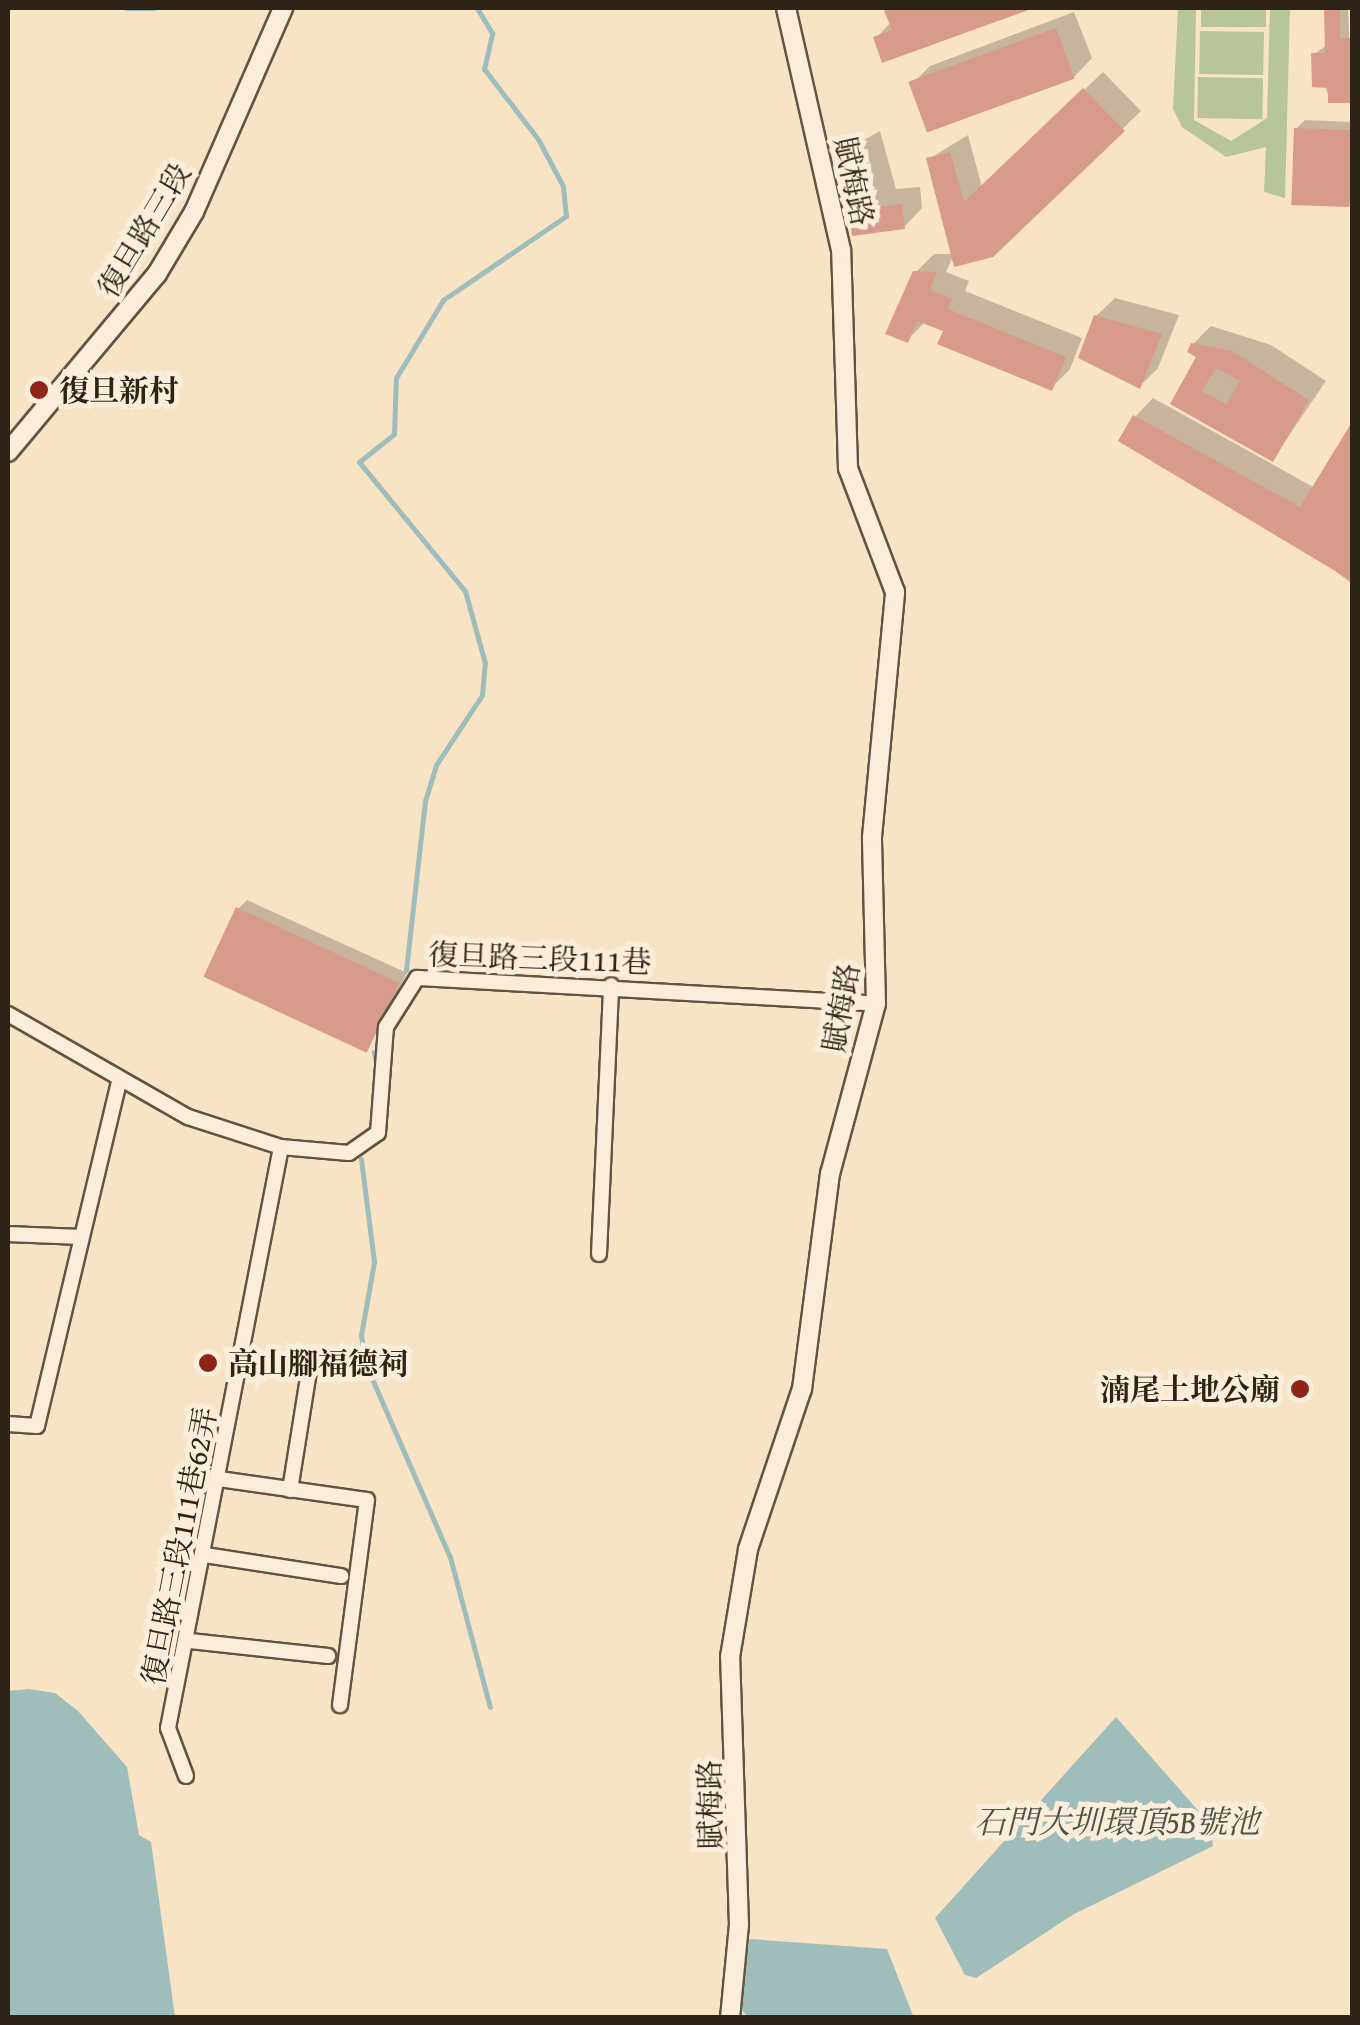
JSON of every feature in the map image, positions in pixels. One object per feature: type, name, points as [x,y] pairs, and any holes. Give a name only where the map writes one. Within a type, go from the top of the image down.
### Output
[{"type":"street","name":"復旦路三段","points":[[8,452],[157,274],[194,212],[283,8]]},
{"type":"street","name":"賦梅路","points":[[730,2018],[739,1908],[730,1657],[748,1549],[802,1389],[830,1174],[876,1004],[872,837],[895,592],[848,468],[840,250],[786,8]]},
{"type":"street","name":"復旦路三段111巷","points":[[8,1014],[118,1083],[281,1146],[349,1153],[372,1142],[386,1027],[417,978],[611,985],[876,1004]]},
{"type":"street","points":[[598,1254],[611,985]]},
{"type":"street","points":[[8,1424],[37,1426],[118,1083]]},
{"type":"street","name":"復旦路三段111巷62弄","points":[[186,1776],[168,1728],[190,1641],[281,1146]]},
{"type":"street","points":[[8,1234],[81,1238]]},
{"type":"street","points":[[290,1490],[310,1365]]},
{"type":"street","points":[[219,1480],[367,1500],[340,1705]]},
{"type":"street","points":[[206,1555],[340,1576]]},
{"type":"street","points":[[190,1641],[328,1656]]},
{"type":"green space","points":[[1178,8],[1196,8],[1194,120],[1231,141],[1267,118],[1270,8],[1290,8],[1285,198],[1264,192],[1266,147],[1226,157],[1182,127],[1173,109]]},
{"type":"green space","points":[[1201,8],[1266,8],[1266,27],[1201,27]]},
{"type":"green space","points":[[1200,31],[1264,32],[1263,75],[1199,74]]},
{"type":"green space","points":[[1198,77],[1263,78],[1262,119],[1197,118]]},
{"type":"water","points":[[8,1691],[55,1693],[78,1711],[127,1767],[139,1835],[151,1842],[175,2017],[8,2017]]},
{"type":"water","name":"石門大圳環頂5B號池","points":[[1116,1717],[1210,1824],[1213,1846],[1074,1914],[976,1978],[965,1975],[935,1918]]},
{"type":"water","points":[[750,1939],[887,1949],[914,2018],[749,2018],[737,2005]]},
{"type":"building","points":[[883,8],[1031,9],[882,63],[873,37],[892,30]]},
{"type":"building","points":[[1324,8],[1340,8],[1340,38],[1352,38],[1352,103],[1328,103],[1328,88],[1312,87],[1311,53],[1325,53]]},
{"type":"building","points":[[1056,28],[1074,79],[927,132],[908,82]]},
{"type":"building","points":[[1083,88],[1125,131],[993,257],[954,267],[926,158],[950,152],[964,202]]},
{"type":"building","points":[[1294,128],[1352,130],[1349,207],[1291,205]]},
{"type":"building","points":[[862,148],[878,207],[902,204],[905,229],[852,236],[841,150]]},
{"type":"building","points":[[913,271],[937,272],[930,290],[952,299],[948,309],[1066,357],[1052,391],[937,344],[943,331],[917,321],[908,343],[885,334]]},
{"type":"building","points":[[1094,315],[1162,334],[1140,389],[1078,358]]},
{"type":"building","points":[[1191,343],[1232,351],[1309,400],[1273,462],[1170,404],[1196,357],[1187,352]],"holes":[[[1216,368],[1240,381],[1226,404],[1202,391]]]},
{"type":"building","points":[[1133,415],[1300,507],[1352,422],[1352,581],[1118,441]]},
{"type":"building","points":[[236,907],[399,983],[367,1053],[203,977]]},
{"type":"building","name":"高山腳福德祠","points":[[201,1356],[216,1356],[216,1369],[201,1369]]},
{"type":"building","name":"湳尾土地公廟","points":[[1301,1379],[1310,1393],[1299,1400],[1290,1386]]},
{"type":"waterway","points":[[126,8],[154,8]]},
{"type":"waterway","points":[[406,970],[425,801],[436,765],[482,695],[485,663],[465,591],[359,462],[394,434],[396,378],[443,300],[566,216],[563,186],[538,139],[484,69],[492,33],[477,8]]},
{"type":"waterway","points":[[374,1052],[377,1067]]},
{"type":"waterway","points":[[361,1159],[374,1262],[361,1335],[366,1365],[450,1557],[490,1707]]},
{"type":"place","name":"復旦新村","points":[[39,390]]},
{"type":"place","name":"高山腳福德祠","points":[[208,1363]]},
{"type":"place","name":"湳尾土地公廟","points":[[1300,1389]]}]
